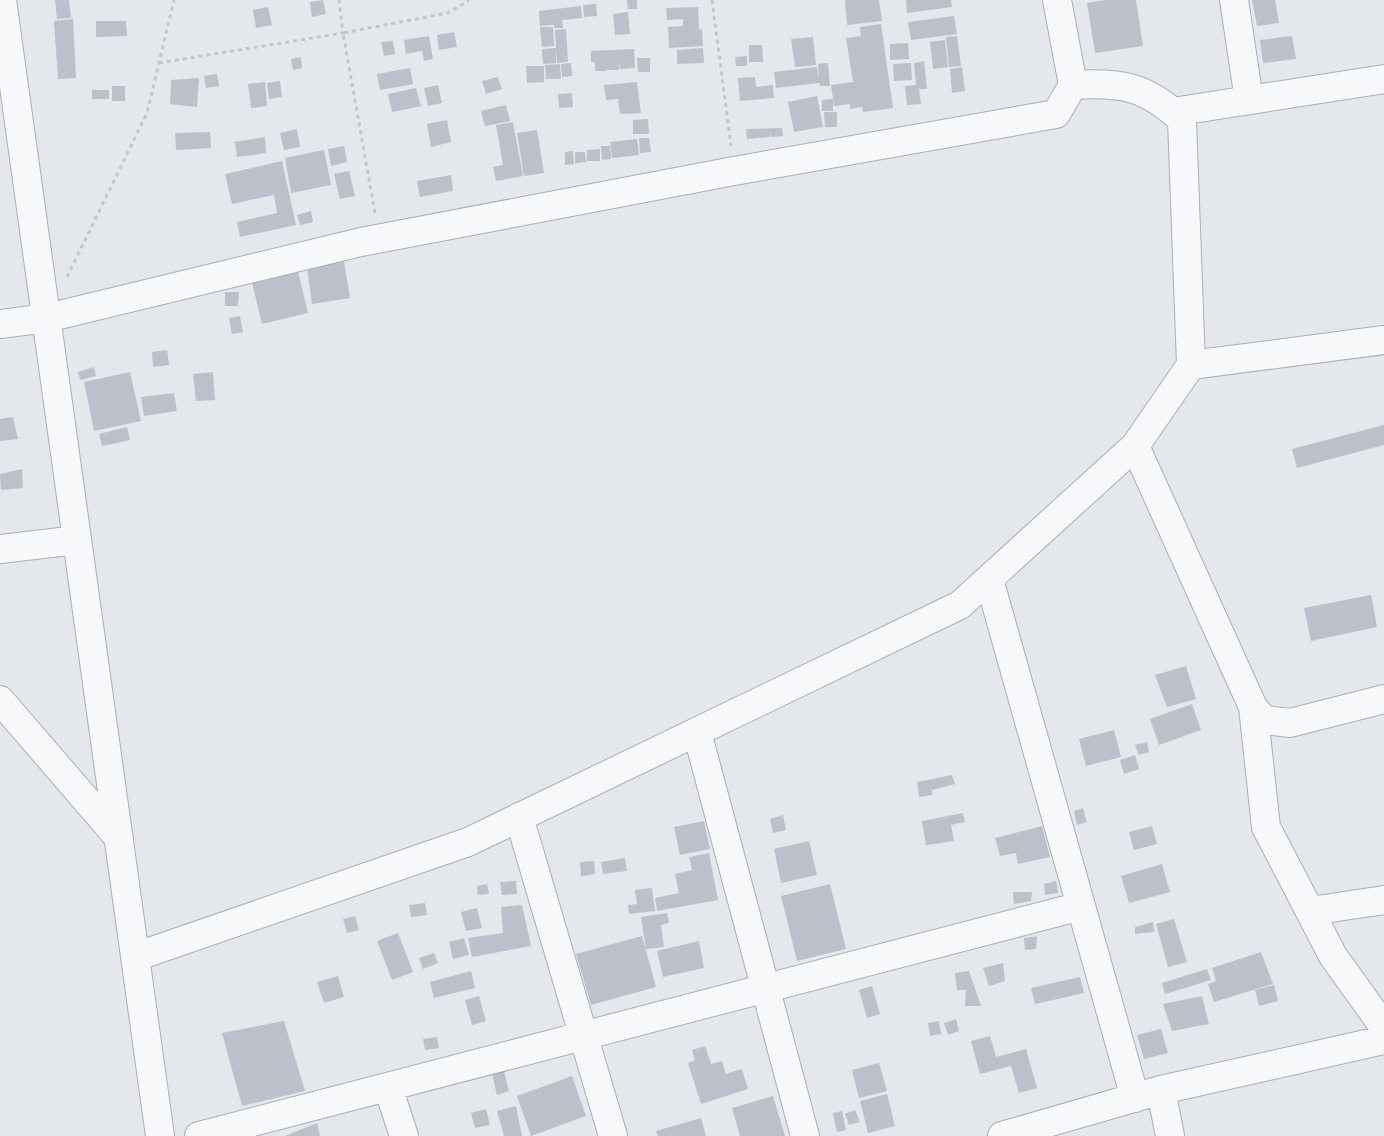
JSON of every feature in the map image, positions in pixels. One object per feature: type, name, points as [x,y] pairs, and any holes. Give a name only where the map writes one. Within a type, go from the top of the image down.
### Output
[{"type":"street","points":[[2,0],[10,128],[47,318],[160,1136]]},
{"type":"street","points":[[0,324],[47,318],[380,238],[734,171],[1056,114],[1073,85],[1057,0]]},
{"type":"street","points":[[1234,0],[1248,100]]},
{"type":"street","points":[[1173,112],[1384,79]]},
{"type":"street","points":[[135,957],[468,842],[960,605],[1135,446],[1191,365],[1182,120],[1153,96],[1118,84],[1073,85]]},
{"type":"street","points":[[1191,365],[1384,340]]},
{"type":"street","points":[[1135,446],[1253,707],[1264,720],[1290,723],[1384,699]]},
{"type":"street","points":[[0,549],[77,540]]},
{"type":"street","points":[[989,578],[1081,906],[1148,1094],[1170,1136]]},
{"type":"street","points":[[0,700],[119,838]]},
{"type":"street","points":[[1253,707],[1266,827],[1333,956],[1384,1027]]},
{"type":"street","points":[[697,732],[805,1136]]},
{"type":"street","points":[[519,817],[613,1136]]},
{"type":"street","points":[[1310,911],[1384,900]]},
{"type":"street","points":[[199,1136],[1081,906]]},
{"type":"street","points":[[1002,1136],[1148,1094],[1384,1040]]},
{"type":"street","points":[[388,1087],[404,1136]]},
{"type":"path","points":[[64,282],[147,113],[174,0]]},
{"type":"path","points":[[339,0],[343,33],[380,238]]},
{"type":"path","points":[[159,63],[343,33],[448,13],[469,0]]},
{"type":"path","points":[[712,0],[734,171]]},
{"type":"building","points":[[55,0],[69,0],[71,18],[57,19]]},
{"type":"building","points":[[323,0],[326,14],[312,17],[310,2]]},
{"type":"building","points":[[627,0],[637,0],[637,9],[628,9]]},
{"type":"building","points":[[845,0],[879,0],[882,21],[847,25]]},
{"type":"building","points":[[906,0],[951,0],[952,7],[907,13]]},
{"type":"building","points":[[1106,0],[1136,0],[1143,46],[1095,53],[1087,3]]},
{"type":"building","points":[[1252,0],[1275,0],[1279,23],[1257,26]]},
{"type":"building","points":[[596,4],[597,16],[584,17],[583,5]]},
{"type":"building","points":[[581,6],[582,18],[562,20],[563,28],[554,28],[554,25],[540,26],[539,11]]},
{"type":"building","points":[[268,7],[272,25],[256,28],[253,10]]},
{"type":"building","points":[[698,7],[699,30],[702,29],[703,46],[669,48],[668,27],[683,26],[683,19],[667,20],[666,8]]},
{"type":"building","points":[[628,12],[630,34],[615,35],[613,14]]},
{"type":"building","points":[[954,16],[957,34],[911,40],[908,22]]},
{"type":"building","points":[[73,19],[76,78],[58,79],[54,21]]},
{"type":"building","points":[[96,21],[126,21],[127,36],[96,37]]},
{"type":"building","points":[[881,24],[893,108],[863,112],[862,107],[850,109],[850,104],[834,106],[831,85],[853,82],[846,38],[861,36],[860,27]]},
{"type":"building","points":[[540,27],[553,27],[554,46],[542,47]]},
{"type":"building","points":[[566,29],[568,62],[557,63],[555,30]]},
{"type":"building","points":[[454,32],[457,47],[439,50],[437,35]]},
{"type":"building","points":[[429,36],[433,59],[424,61],[422,51],[406,54],[404,40]]},
{"type":"building","points":[[957,36],[961,66],[949,67],[946,37]]},
{"type":"building","points":[[1292,36],[1296,59],[1263,63],[1260,40]]},
{"type":"building","points":[[813,37],[816,65],[795,67],[791,39]]},
{"type":"building","points":[[945,40],[948,67],[933,69],[930,42]]},
{"type":"building","points":[[393,41],[395,54],[384,56],[381,42]]},
{"type":"building","points":[[908,43],[909,59],[890,60],[890,44]]},
{"type":"building","points":[[749,45],[762,45],[763,62],[749,62]]},
{"type":"building","points":[[556,48],[556,63],[543,64],[542,49]]},
{"type":"building","points":[[703,48],[704,63],[677,64],[677,50]]},
{"type":"building","points":[[634,49],[635,68],[620,69],[619,62],[619,70],[606,70],[605,64],[606,71],[595,71],[595,62],[591,62],[591,51]]},
{"type":"building","points":[[747,56],[747,66],[736,66],[735,57]]},
{"type":"building","points":[[301,57],[302,68],[293,70],[291,59]]},
{"type":"building","points":[[637,58],[650,58],[650,72],[638,72]]},
{"type":"building","points":[[924,61],[927,89],[919,89],[921,104],[907,105],[905,86],[916,85],[914,63]]},
{"type":"building","points":[[571,63],[572,76],[562,77],[561,64]]},
{"type":"building","points":[[828,63],[830,86],[820,86],[819,83],[776,88],[774,72],[817,67],[819,80],[818,64]]},
{"type":"building","points":[[911,63],[912,80],[894,81],[893,64]]},
{"type":"building","points":[[560,64],[561,79],[546,79],[545,65]]},
{"type":"building","points":[[526,66],[544,66],[544,82],[527,83]]},
{"type":"building","points":[[962,67],[965,91],[952,93],[950,69]]},
{"type":"building","points":[[410,68],[413,84],[380,90],[377,74]]},
{"type":"building","points":[[217,74],[219,86],[206,88],[204,76]]},
{"type":"building","points":[[498,77],[502,89],[486,94],[482,81]]},
{"type":"building","points":[[755,77],[756,87],[773,85],[774,98],[740,101],[738,78]]},
{"type":"building","points":[[199,78],[197,107],[170,104],[171,80]]},
{"type":"building","points":[[280,81],[282,97],[269,99],[267,83]]},
{"type":"building","points":[[265,82],[267,106],[251,108],[248,84]]},
{"type":"building","points":[[637,82],[641,113],[620,114],[618,99],[606,100],[604,85]]},
{"type":"building","points":[[438,85],[442,103],[428,106],[424,88]]},
{"type":"building","points":[[112,86],[125,86],[125,101],[112,101]]},
{"type":"building","points":[[416,88],[421,106],[392,112],[388,94]]},
{"type":"building","points":[[92,90],[109,90],[109,99],[92,99]]},
{"type":"building","points":[[572,93],[573,107],[559,108],[558,94]]},
{"type":"building","points":[[817,96],[823,127],[794,132],[788,102]]},
{"type":"building","points":[[833,99],[833,111],[822,111],[822,100]]},
{"type":"building","points":[[506,105],[510,121],[485,126],[481,111]]},
{"type":"building","points":[[824,112],[837,112],[837,127],[825,127]]},
{"type":"building","points":[[648,119],[649,134],[633,134],[633,120]]},
{"type":"building","points":[[447,120],[451,142],[431,147],[427,124]]},
{"type":"building","points":[[513,122],[523,176],[496,181],[493,167],[503,165],[496,125]]},
{"type":"building","points":[[782,128],[783,136],[771,137],[770,131],[770,137],[747,139],[746,129]]},
{"type":"building","points":[[297,129],[300,147],[284,150],[280,133]]},
{"type":"building","points":[[537,130],[544,173],[524,176],[517,133]]},
{"type":"building","points":[[210,132],[211,148],[176,150],[175,133]]},
{"type":"building","points":[[265,137],[266,153],[237,157],[235,142]]},
{"type":"building","points":[[639,138],[649,138],[651,152],[640,153]]},
{"type":"building","points":[[637,139],[639,155],[612,158],[610,142]]},
{"type":"building","points":[[344,146],[347,162],[331,166],[328,149]]},
{"type":"building","points":[[601,146],[610,146],[611,159],[602,160]]},
{"type":"building","points":[[600,149],[600,161],[587,161],[587,150]]},
{"type":"building","points":[[324,150],[331,185],[291,193],[285,158]]},
{"type":"building","points":[[573,151],[574,164],[565,165],[565,152]]},
{"type":"building","points":[[575,152],[585,152],[586,162],[575,163]]},
{"type":"building","points":[[282,161],[296,225],[240,237],[237,222],[277,213],[274,195],[232,204],[225,174]]},
{"type":"building","points":[[349,171],[355,196],[340,199],[334,174]]},
{"type":"building","points":[[451,175],[453,191],[420,197],[417,181]]},
{"type":"building","points":[[311,211],[313,222],[300,225],[297,215]]},
{"type":"building","points":[[344,261],[350,298],[312,304],[307,267]]},
{"type":"building","points":[[297,267],[308,313],[262,324],[251,278]]},
{"type":"building","points":[[225,292],[239,292],[238,306],[225,306]]},
{"type":"building","points":[[240,316],[243,332],[232,334],[229,318]]},
{"type":"building","points":[[167,350],[169,365],[153,367],[152,352]]},
{"type":"building","points":[[94,367],[96,376],[80,380],[78,372]]},
{"type":"building","points":[[130,372],[141,421],[94,431],[84,382]]},
{"type":"building","points":[[213,372],[215,400],[196,401],[193,374]]},
{"type":"building","points":[[174,393],[177,411],[144,416],[141,397]]},
{"type":"building","points":[[13,417],[18,439],[0,441],[0,419]]},
{"type":"building","points":[[1384,425],[1384,445],[1297,468],[1292,449]]},
{"type":"building","points":[[127,427],[130,440],[102,446],[99,434]]},
{"type":"building","points":[[22,469],[23,488],[1,490],[0,474]]},
{"type":"building","points":[[1371,595],[1377,627],[1311,641],[1304,608]]},
{"type":"building","points":[[1186,666],[1196,699],[1167,707],[1155,675]]},
{"type":"building","points":[[1192,704],[1201,730],[1159,745],[1150,719]]},
{"type":"building","points":[[1114,730],[1121,757],[1086,766],[1079,739]]},
{"type":"building","points":[[1147,742],[1149,752],[1139,755],[1135,745]]},
{"type":"building","points":[[1135,755],[1139,769],[1124,774],[1120,760]]},
{"type":"building","points":[[952,775],[955,784],[932,790],[932,795],[919,797],[917,782]]},
{"type":"building","points":[[1083,808],[1087,822],[1077,825],[1074,811]]},
{"type":"building","points":[[963,813],[965,822],[951,825],[954,841],[926,845],[922,821]]},
{"type":"building","points":[[783,815],[786,830],[773,833],[770,819]]},
{"type":"building","points":[[704,821],[710,849],[680,855],[674,827]]},
{"type":"building","points":[[1042,826],[1050,857],[1018,864],[1016,853],[1000,856],[995,838]]},
{"type":"building","points":[[1152,826],[1157,844],[1134,850],[1129,832]]},
{"type":"building","points":[[809,841],[817,875],[781,883],[774,849]]},
{"type":"building","points":[[709,853],[718,900],[657,911],[655,898],[679,893],[675,874],[692,870],[689,857]]},
{"type":"building","points":[[625,858],[627,871],[603,874],[601,862]]},
{"type":"building","points":[[594,861],[595,874],[581,876],[580,862]]},
{"type":"building","points":[[1162,864],[1170,892],[1129,903],[1121,876]]},
{"type":"building","points":[[516,881],[517,894],[502,895],[500,882]]},
{"type":"building","points":[[1056,881],[1058,893],[1045,895],[1044,884]]},
{"type":"building","points":[[487,884],[489,894],[478,895],[477,886]]},
{"type":"building","points":[[830,884],[846,949],[797,961],[781,896]]},
{"type":"building","points":[[652,888],[655,911],[629,914],[628,905],[637,904],[635,890]]},
{"type":"building","points":[[1013,892],[1032,892],[1031,901],[1014,904]]},
{"type":"building","points":[[425,903],[427,915],[411,917],[409,905]]},
{"type":"building","points":[[522,905],[531,946],[472,957],[468,938],[503,933],[501,907]]},
{"type":"building","points":[[477,908],[482,928],[466,931],[461,912]]},
{"type":"building","points":[[667,913],[669,923],[661,925],[664,947],[646,949],[641,917]]},
{"type":"building","points":[[355,916],[359,930],[347,933],[343,919]]},
{"type":"building","points":[[1174,919],[1187,962],[1168,967],[1156,924]]},
{"type":"building","points":[[1153,922],[1154,932],[1135,934],[1135,927]]},
{"type":"building","points":[[398,933],[413,972],[392,980],[377,941]]},
{"type":"building","points":[[642,936],[656,987],[591,1005],[576,954]]},
{"type":"building","points":[[1037,936],[1036,949],[1025,950],[1024,938]]},
{"type":"building","points":[[464,938],[469,955],[453,959],[449,942]]},
{"type":"building","points":[[699,941],[704,968],[663,977],[657,951]]},
{"type":"building","points":[[1261,952],[1273,984],[1214,1002],[1208,984],[1216,981],[1212,968]]},
{"type":"building","points":[[434,953],[438,963],[423,969],[419,958]]},
{"type":"building","points":[[1003,963],[1005,981],[989,986],[983,968]]},
{"type":"building","points":[[1207,969],[1211,980],[1165,994],[1162,983]]},
{"type":"building","points":[[471,971],[475,988],[434,998],[430,982]]},
{"type":"building","points":[[969,971],[981,1006],[965,1006],[966,990],[957,990],[955,973]]},
{"type":"building","points":[[338,976],[344,997],[324,1003],[317,982]]},
{"type":"building","points":[[1080,977],[1084,993],[1035,1004],[1031,988]]},
{"type":"building","points":[[1274,985],[1278,1001],[1259,1006],[1255,990]]},
{"type":"building","points":[[872,986],[880,1014],[867,1018],[859,990]]},
{"type":"building","points":[[479,996],[486,1021],[472,1025],[465,1000]]},
{"type":"building","points":[[1202,996],[1209,1024],[1172,1031],[1163,1004]]},
{"type":"building","points":[[956,1019],[959,1031],[948,1035],[944,1023]]},
{"type":"building","points":[[284,1021],[305,1091],[242,1106],[222,1033]]},
{"type":"building","points":[[939,1021],[941,1034],[930,1036],[928,1023]]},
{"type":"building","points":[[1161,1029],[1168,1053],[1144,1059],[1137,1035]]},
{"type":"building","points":[[990,1036],[996,1057],[1026,1049],[1037,1088],[1019,1093],[1011,1066],[980,1074],[971,1041]]},
{"type":"building","points":[[437,1037],[439,1048],[425,1050],[423,1039]]},
{"type":"building","points":[[705,1046],[711,1064],[722,1061],[726,1074],[742,1069],[748,1089],[701,1104],[688,1063],[695,1060],[692,1050]]},
{"type":"building","points":[[879,1063],[887,1091],[859,1098],[852,1070]]},
{"type":"building","points":[[504,1071],[509,1091],[497,1095],[492,1074]]},
{"type":"building","points":[[572,1076],[586,1116],[531,1136],[517,1096]]},
{"type":"building","points":[[887,1094],[895,1126],[868,1133],[860,1101]]},
{"type":"building","points":[[773,1096],[785,1136],[740,1136],[732,1108]]},
{"type":"building","points":[[516,1106],[522,1136],[504,1136],[497,1111]]},
{"type":"building","points":[[486,1109],[490,1125],[475,1128],[471,1113]]},
{"type":"building","points":[[855,1110],[860,1122],[849,1125],[845,1114]]},
{"type":"building","points":[[842,1111],[846,1130],[837,1132],[833,1113]]},
{"type":"building","points":[[701,1118],[706,1136],[658,1136],[656,1131]]},
{"type":"building","points":[[317,1123],[320,1136],[285,1136]]}]
